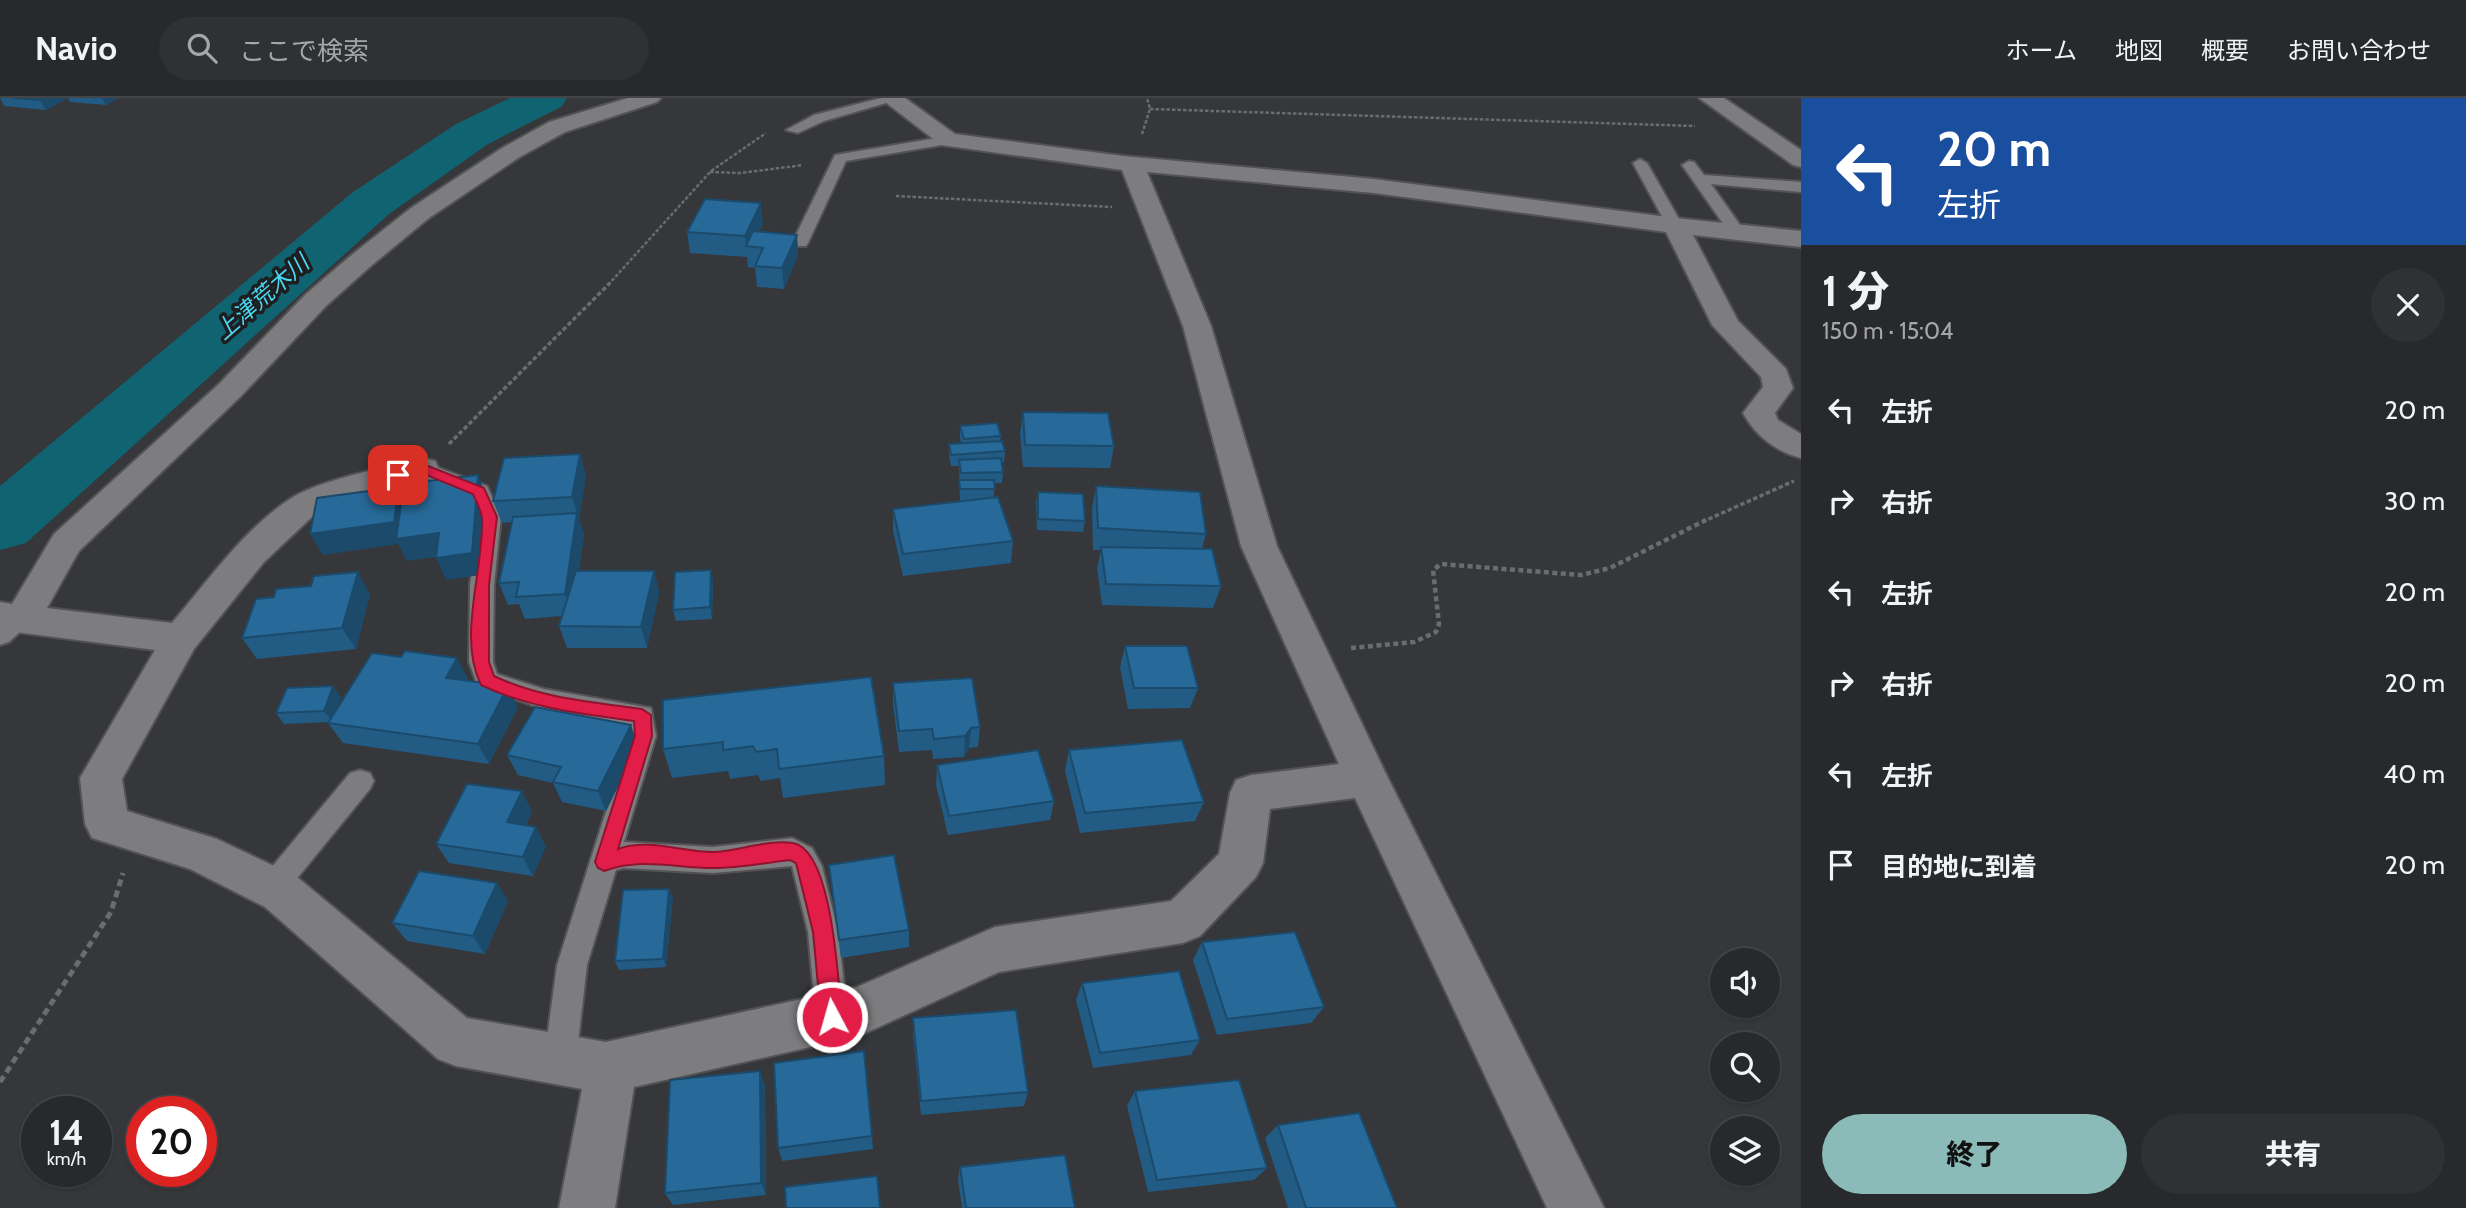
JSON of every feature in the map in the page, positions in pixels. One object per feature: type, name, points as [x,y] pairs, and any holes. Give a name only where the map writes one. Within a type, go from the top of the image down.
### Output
[{"type":"street","points":[[8,623],[66,543],[230,390],[316,300],[363,259],[421,213],[510,153],[557,127],[650,98]]},
{"type":"street","points":[[1710,98],[1801,160]]},
{"type":"street","points":[[892,99],[949,140],[1131,163],[1374,186],[1675,226],[1801,239]]},
{"type":"street","points":[[1131,163],[1197,326],[1259,546],[1367,779],[1576,1208]]},
{"type":"street","points":[[1675,226],[1726,326],[1775,375],[1778,388],[1759,414],[1766,426],[1801,448]]},
{"type":"street","points":[[423,469],[325,496],[302,507],[251,553],[181,639],[101,778],[107,824],[201,853],[281,892],[456,1041],[612,1067],[859,1010],[995,950],[1182,921],[1240,863],[1251,793],[1367,779]]},
{"type":"street","points":[[8,623],[181,639]]},
{"type":"street","points":[[587,1208],[612,1067]]},
{"type":"lane","points":[[793,130],[829,115],[892,99]]},
{"type":"lane","points":[[800,243],[840,158],[949,140]]},
{"type":"lane","points":[[1640,163],[1675,226]]},
{"type":"lane","points":[[1689,165],[1737,232]]},
{"type":"lane","points":[[1699,179],[1801,187]]},
{"type":"lane","points":[[423,469],[479,491],[490,517],[482,585],[481,662],[487,680],[513,693],[573,706],[642,715],[643,736],[572,965],[560,1060]]},
{"type":"lane","points":[[271,889],[360,781]]},
{"type":"lane","points":[[604,862],[623,855],[650,854],[713,860],[792,851],[802,857],[808,866],[823,932],[832,1017]]},
{"type":"path","points":[[1150,109],[1752,128]]},
{"type":"path","points":[[423,469],[486,411],[639,254],[710,172],[754,139],[775,129]]},
{"type":"path","points":[[710,172],[769,170],[840,158]]},
{"type":"path","points":[[896,196],[1151,209]]},
{"type":"path","points":[[1308,652],[1414,642],[1436,632],[1439,624],[1433,570],[1441,564],[1581,575],[1610,568],[1718,514],[1801,478]]},
{"type":"path","points":[[0,1082],[110,912],[122,880],[127,830]]},
{"type":"building","points":[[705,199],[761,203],[745,236],[687,232]]},
{"type":"building","points":[[753,231],[797,235],[782,268],[755,266],[763,248],[746,246]]},
{"type":"building","points":[[1023,412],[1108,413],[1114,446],[1025,445]]},
{"type":"building","points":[[997,423],[1001,436],[964,439],[960,426]]},
{"type":"building","points":[[1002,441],[1005,451],[951,455],[949,444]]},
{"type":"building","points":[[580,454],[572,497],[493,501],[504,458]]},
{"type":"building","points":[[1001,458],[1003,472],[961,473],[959,460]]},
{"type":"building","points":[[478,475],[472,553],[436,558],[439,533],[396,539],[404,484]]},
{"type":"building","points":[[959,480],[994,480],[995,489],[960,489]]},
{"type":"building","points":[[1096,486],[1200,492],[1206,534],[1098,528]]},
{"type":"building","points":[[399,487],[394,522],[310,534],[317,498]]},
{"type":"building","points":[[1038,492],[1083,494],[1085,521],[1038,519]]},
{"type":"building","points":[[998,497],[1013,541],[903,554],[893,509]]},
{"type":"building","points":[[577,513],[565,594],[516,597],[519,582],[499,583],[513,517]]},
{"type":"building","points":[[1101,547],[1212,549],[1221,586],[1106,584]]},
{"type":"building","points":[[711,570],[710,607],[673,610],[675,572]]},
{"type":"building","points":[[576,571],[654,571],[641,627],[559,626]]},
{"type":"building","points":[[358,572],[342,628],[242,638],[256,599],[274,597],[276,589],[311,586],[314,576]]},
{"type":"building","points":[[1125,646],[1187,646],[1198,688],[1134,688]]},
{"type":"building","points":[[405,651],[457,658],[446,678],[508,686],[478,744],[328,723],[372,653],[401,657]]},
{"type":"building","points":[[871,677],[884,756],[779,769],[777,749],[756,752],[753,746],[723,750],[723,742],[663,749],[663,700]]},
{"type":"building","points":[[972,678],[980,727],[971,728],[965,736],[934,739],[932,729],[899,731],[893,683]]},
{"type":"building","points":[[333,686],[324,711],[276,713],[287,688]]},
{"type":"building","points":[[535,707],[631,725],[598,791],[553,782],[561,767],[507,755]]},
{"type":"building","points":[[1182,740],[1204,802],[1085,813],[1069,750]]},
{"type":"building","points":[[1038,750],[1054,801],[949,816],[937,765]]},
{"type":"building","points":[[467,784],[522,791],[507,822],[536,827],[523,857],[436,844]]},
{"type":"building","points":[[894,855],[909,930],[839,940],[829,865]]},
{"type":"building","points":[[419,871],[497,883],[473,936],[392,923]]},
{"type":"building","points":[[669,889],[663,959],[615,961],[623,890]]},
{"type":"building","points":[[1295,932],[1324,1007],[1227,1019],[1202,942]]},
{"type":"building","points":[[1179,971],[1200,1040],[1100,1053],[1082,983]]},
{"type":"building","points":[[1016,1010],[1028,1092],[921,1101],[913,1018]]},
{"type":"building","points":[[864,1051],[872,1136],[778,1148],[774,1063]]},
{"type":"building","points":[[760,1071],[761,1183],[665,1193],[670,1080]]},
{"type":"building","points":[[1239,1080],[1267,1168],[1157,1180],[1135,1091]]},
{"type":"building","points":[[1359,1113],[1397,1208],[1306,1208],[1278,1125]]},
{"type":"building","points":[[1065,1155],[1075,1208],[966,1208],[960,1167]]},
{"type":"building","points":[[877,1176],[880,1208],[786,1208],[785,1187]]},
{"type":"waterway","name":"上津荒木川","points":[[0,525],[371,203],[472,134],[545,98]]},
{"type":"route","points":[[398,475],[423,469],[479,491],[490,517],[482,585],[481,662],[487,680],[513,693],[573,706],[642,715],[643,736],[604,862],[623,855],[650,854],[713,860],[792,851],[802,857],[808,866],[823,932],[832,1017]]}]
